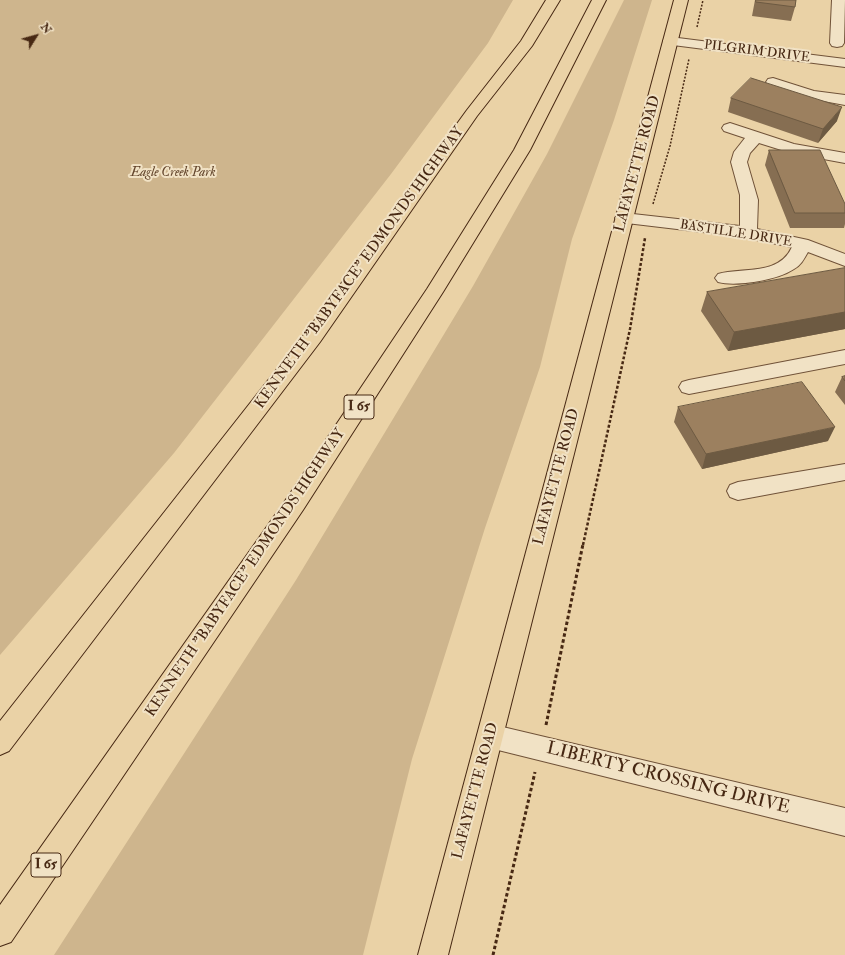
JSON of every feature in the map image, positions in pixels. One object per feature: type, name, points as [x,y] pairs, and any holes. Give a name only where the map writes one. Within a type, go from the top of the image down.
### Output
[{"type":"main road","name":"KENNETH \"BABYFACE\" EDMONDS HIGHWAY","points":[[0,742],[314,337],[472,113],[527,42],[552,0]]},
{"type":"main road","name":"KENNETH \"BABYFACE\" EDMONDS HIGHWAY","points":[[0,931],[295,504],[434,292],[522,150],[599,0]]},
{"type":"main road","name":"LAFAYETTE ROAD","points":[[433,955],[680,0]]},
{"type":"street","points":[[837,43],[841,1]]},
{"type":"street","name":"PILGRIM DRIVE","points":[[670,41],[845,63]]},
{"type":"street","points":[[773,82],[812,95],[845,100]]},
{"type":"street","points":[[730,128],[791,148],[845,158]]},
{"type":"street","points":[[748,233],[750,215],[749,202],[747,190],[738,165],[740,153],[755,137]]},
{"type":"street","name":"BASTILLE DRIVE","points":[[624,218],[748,233],[776,238],[802,244],[845,260]]},
{"type":"street","points":[[724,278],[764,274],[784,267],[795,258],[802,244]]},
{"type":"street","points":[[689,387],[845,357]]},
{"type":"street","points":[[738,491],[845,472]]},
{"type":"street","name":"LIBERTY CROSSING DRIVE","points":[[490,736],[845,822]]},
{"type":"path","points":[[697,31],[703,0]]},
{"type":"path","points":[[655,197],[670,146],[690,55]]},
{"type":"path","points":[[551,704],[596,483],[630,329],[645,237]]},
{"type":"path","points":[[493,955],[533,786]]},
{"type":"green space","name":"Eagle Creek Park","points":[[0,0],[513,0],[488,43],[391,174],[174,453],[0,655]]},
{"type":"green space","points":[[624,0],[652,0],[614,120],[572,239],[540,367],[485,528],[412,759],[363,955],[54,955],[296,580],[473,286],[547,154]]},
{"type":"building","points":[[756,0],[796,0],[795,7],[756,2]]},
{"type":"building","points":[[751,78],[842,107],[823,129],[731,98]]},
{"type":"building","points":[[769,150],[820,150],[845,204],[845,213],[795,213]]},
{"type":"building","points":[[845,268],[845,312],[734,332],[707,292]]},
{"type":"building","points":[[802,382],[835,427],[706,454],[678,407]]}]
